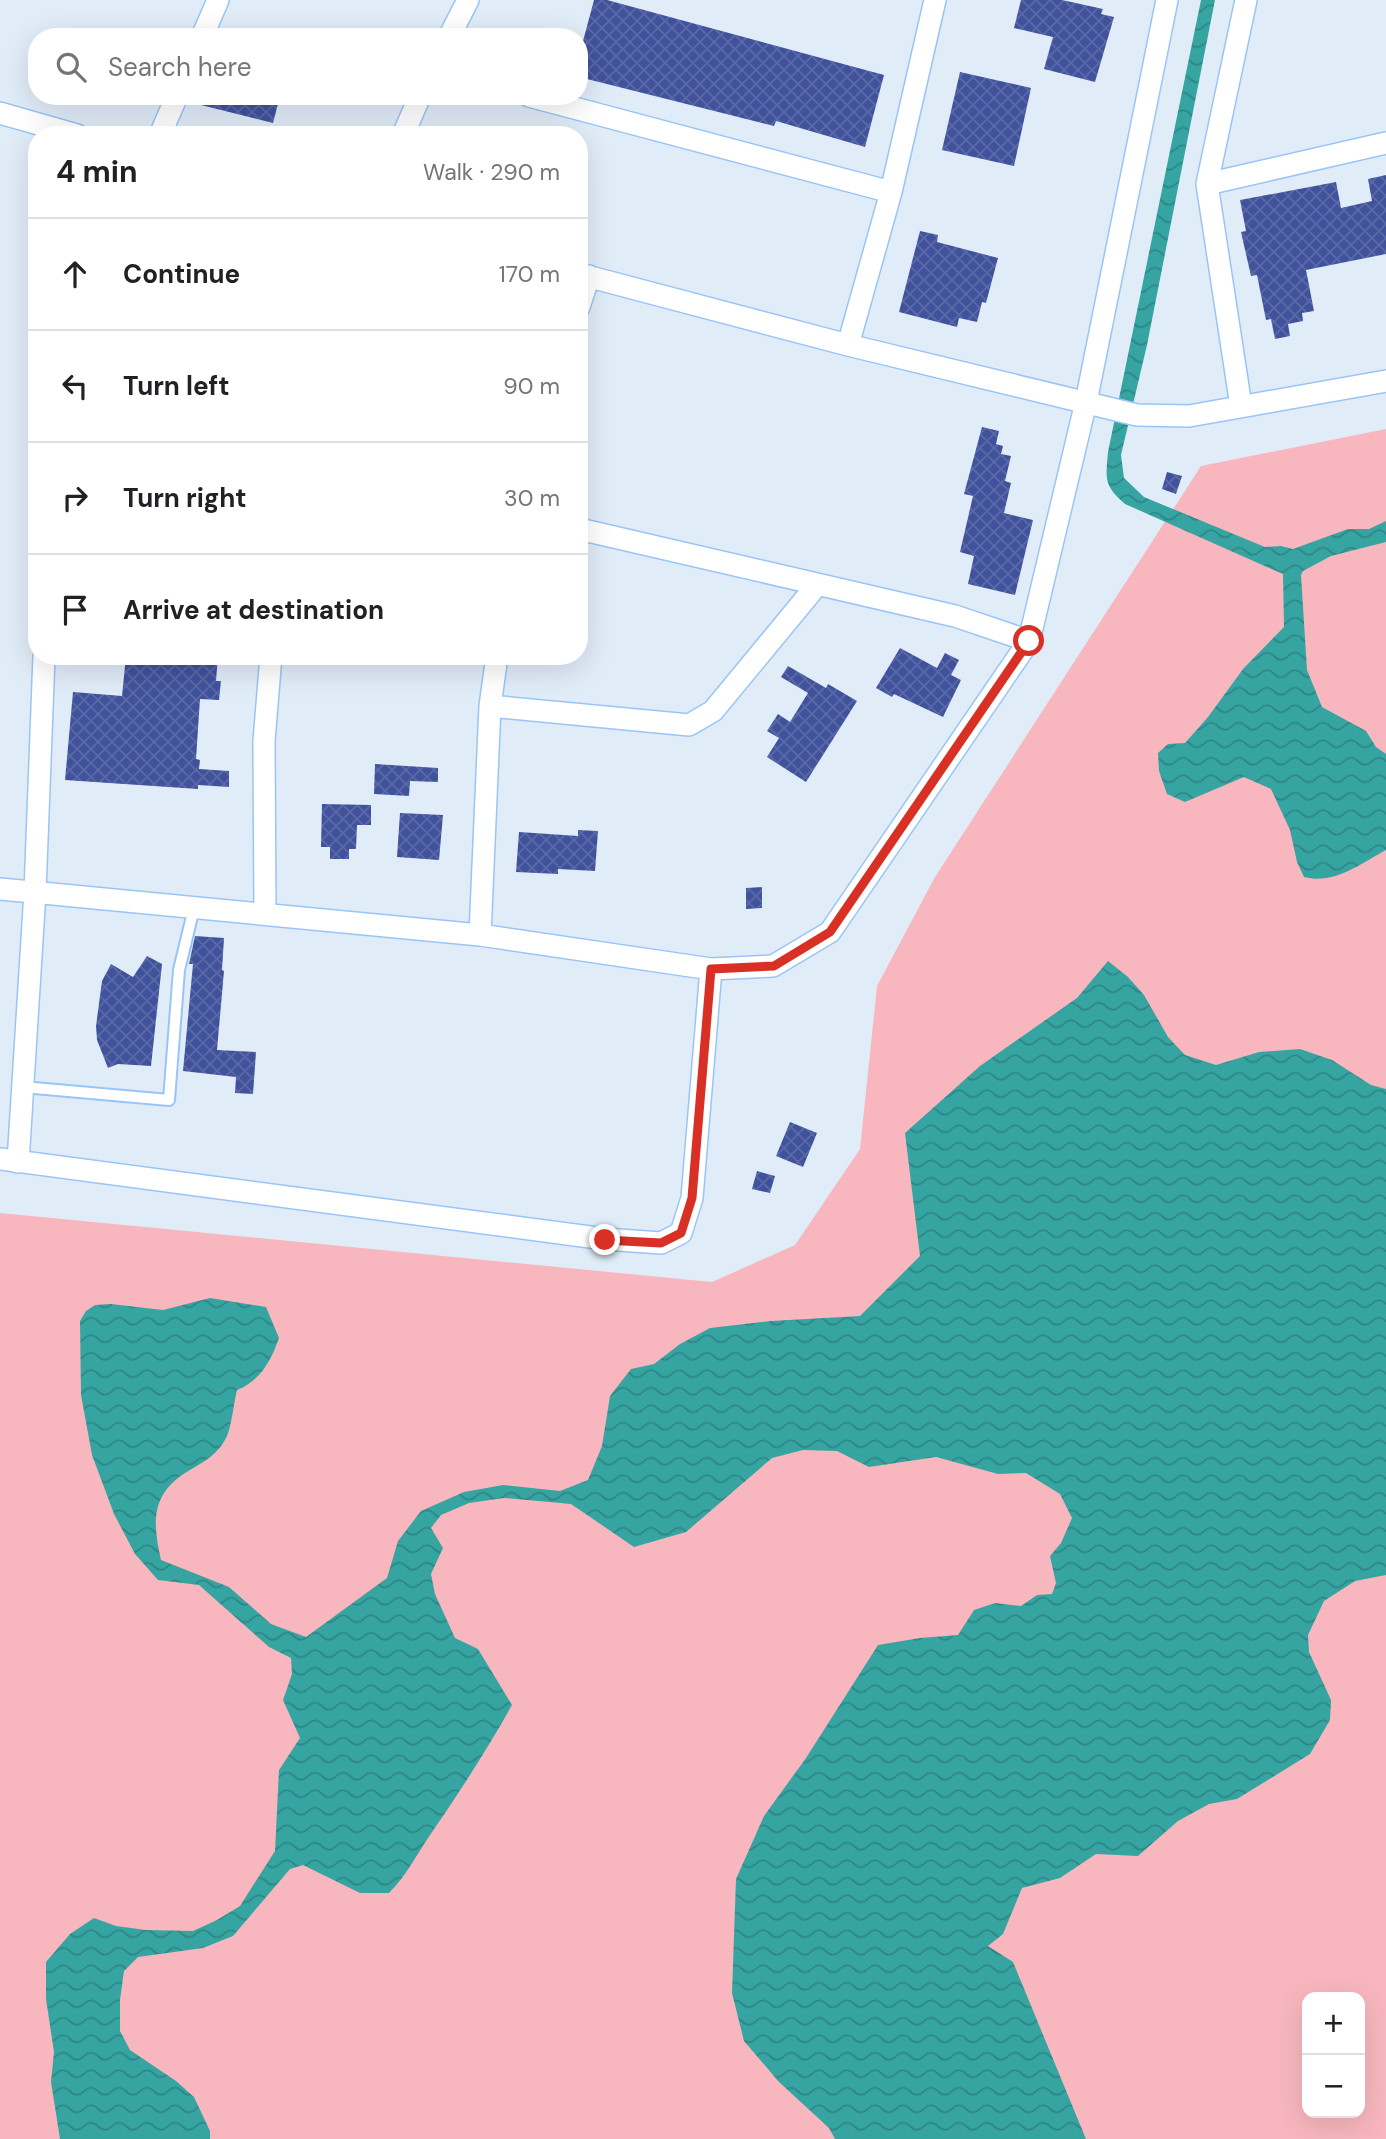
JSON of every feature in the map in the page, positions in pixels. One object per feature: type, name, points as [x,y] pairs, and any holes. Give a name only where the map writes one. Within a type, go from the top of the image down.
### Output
[{"type":"street","points":[[206,28],[218,0]]},
{"type":"street","points":[[454,28],[468,0]]},
{"type":"street","points":[[848,345],[891,192],[935,0]]},
{"type":"street","points":[[0,889],[480,935],[711,969],[774,966],[830,932],[1029,641],[1086,402],[1167,0]]},
{"type":"street","points":[[1241,405],[1207,184],[1246,0]]},
{"type":"street","points":[[164,126],[173,105]]},
{"type":"street","points":[[407,126],[416,105]]},
{"type":"street","points":[[563,105],[891,192]]},
{"type":"street","points":[[0,113],[46,126]]},
{"type":"street","points":[[1207,184],[1386,143]]},
{"type":"street","points":[[588,276],[848,345],[1137,415],[1189,416],[1386,381]]},
{"type":"street","points":[[588,531],[955,616],[1029,641]]},
{"type":"street","points":[[490,706],[689,725],[713,711],[817,585]]},
{"type":"street","points":[[44,665],[35,892],[23,1087],[9,1161],[605,1240],[661,1243],[681,1233],[692,1198],[711,969]]},
{"type":"street","points":[[265,914],[264,741],[270,665]]},
{"type":"street","points":[[480,935],[490,706],[496,665]]},
{"type":"lane","points":[[23,1087],[169,1100],[179,970],[194,908]]},
{"type":"shaded area","points":[[1386,429],[1386,2139],[0,2139],[0,1213],[712,1282],[795,1245],[860,1149],[877,986],[935,877],[1201,466]]},
{"type":"water","points":[[1201,0],[1215,0],[1147,345],[1121,455],[1124,478],[1144,497],[1265,547],[1281,546],[1293,549],[1348,529],[1369,529],[1386,521],[1386,542],[1331,556],[1303,571],[1301,575],[1307,670],[1322,707],[1366,731],[1376,747],[1386,754],[1386,850],[1346,872],[1326,878],[1304,877],[1297,862],[1290,830],[1271,789],[1244,777],[1185,802],[1167,794],[1159,771],[1158,753],[1168,744],[1185,743],[1243,669],[1284,627],[1283,574],[1125,504],[1113,492],[1108,481],[1108,452]]},
{"type":"water","points":[[1108,961],[1128,977],[1144,995],[1168,1037],[1185,1055],[1216,1065],[1259,1052],[1300,1049],[1332,1060],[1371,1085],[1386,1089],[1386,1575],[1355,1581],[1324,1601],[1308,1635],[1309,1652],[1331,1700],[1330,1720],[1310,1754],[1237,1799],[1209,1804],[1178,1821],[1138,1856],[1096,1854],[1060,1878],[1022,1888],[1003,1934],[988,1946],[1013,1962],[1086,2139],[835,2139],[829,2128],[779,2082],[744,2041],[732,1993],[736,1879],[764,1816],[806,1758],[878,1645],[958,1635],[974,1610],[995,1603],[1021,1606],[1037,1595],[1052,1594],[1056,1583],[1050,1556],[1061,1543],[1072,1518],[1060,1494],[1026,1473],[998,1474],[936,1457],[869,1467],[837,1451],[803,1450],[772,1458],[686,1532],[634,1547],[571,1504],[504,1498],[469,1503],[441,1515],[431,1528],[443,1548],[431,1574],[435,1594],[455,1638],[478,1649],[512,1705],[483,1755],[406,1873],[389,1893],[360,1893],[303,1865],[290,1869],[233,1936],[203,1948],[138,1957],[124,1971],[120,2031],[130,2050],[176,2081],[194,2097],[210,2131],[210,2139],[60,2139],[51,2082],[54,2052],[46,1999],[46,1962],[70,1934],[94,1918],[116,1926],[146,1930],[193,1931],[240,1906],[275,1851],[279,1770],[300,1738],[283,1700],[292,1674],[291,1658],[269,1647],[199,1585],[158,1580],[135,1554],[114,1514],[92,1455],[81,1395],[80,1321],[86,1311],[95,1305],[111,1304],[163,1310],[210,1298],[266,1307],[279,1338],[272,1355],[258,1376],[237,1390],[229,1429],[222,1445],[213,1455],[185,1473],[165,1491],[157,1512],[156,1534],[161,1560],[229,1587],[271,1624],[306,1637],[387,1578],[398,1541],[421,1511],[464,1492],[503,1485],[560,1491],[588,1480],[602,1446],[610,1396],[631,1369],[654,1364],[680,1344],[710,1328],[771,1321],[860,1316],[920,1256],[905,1133],[980,1066],[1077,998]]},
{"type":"building","points":[[594,0],[607,0],[884,75],[865,147],[776,121],[774,126],[588,79],[586,28]]},
{"type":"building","points":[[1021,0],[1062,0],[1103,9],[1101,14],[1114,17],[1095,82],[1044,69],[1053,37],[1014,28]]},
{"type":"building","points":[[960,72],[1031,88],[1014,166],[942,150]]},
{"type":"building","points":[[201,105],[278,105],[273,123]]},
{"type":"building","points":[[1386,175],[1386,254],[1306,270],[1314,311],[1302,313],[1303,321],[1288,324],[1290,336],[1275,339],[1271,319],[1266,320],[1257,275],[1251,276],[1241,232],[1246,231],[1240,200],[1336,182],[1341,208],[1372,201],[1368,179]]},
{"type":"building","points":[[920,231],[938,235],[937,242],[998,258],[986,303],[982,302],[977,322],[959,318],[957,327],[899,312]]},
{"type":"building","points":[[982,427],[999,431],[996,444],[1003,446],[1001,454],[1011,456],[1005,481],[1011,483],[1004,513],[1033,520],[1015,595],[968,584],[974,556],[960,552],[973,496],[964,494]]},
{"type":"building","points":[[1167,472],[1182,476],[1176,494],[1162,489]]},
{"type":"building","points":[[900,648],[937,668],[945,653],[959,660],[951,675],[961,680],[943,717],[876,688]]},
{"type":"building","points":[[125,665],[217,665],[216,681],[221,681],[219,700],[200,699],[196,759],[200,760],[199,769],[229,771],[229,787],[198,785],[198,789],[65,780],[73,692],[122,696]]},
{"type":"building","points":[[788,666],[826,688],[828,684],[857,701],[806,782],[767,757],[779,738],[767,731],[778,714],[790,722],[808,693],[781,677]]},
{"type":"building","points":[[375,764],[438,768],[438,782],[410,781],[409,796],[374,794]]},
{"type":"building","points":[[322,804],[371,805],[371,825],[357,825],[356,849],[349,849],[349,859],[330,859],[330,847],[321,847]]},
{"type":"building","points":[[400,813],[443,815],[439,860],[397,857]]},
{"type":"building","points":[[578,830],[598,831],[595,871],[558,869],[558,874],[516,872],[519,832],[578,836]]},
{"type":"building","points":[[762,887],[762,908],[746,909],[746,888]]},
{"type":"building","points":[[195,936],[224,938],[217,1050],[256,1052],[253,1094],[235,1093],[236,1077],[183,1071],[193,964],[189,964]]},
{"type":"building","points":[[147,956],[162,964],[151,1066],[118,1064],[108,1068],[97,1040],[96,1026],[102,981],[111,964],[133,977]]},
{"type":"building","points":[[790,1122],[817,1133],[803,1167],[776,1156]]},
{"type":"building","points":[[757,1171],[775,1176],[770,1193],[752,1189]]},
{"type":"route","points":[[605,1240],[661,1243],[681,1233],[692,1198],[711,969],[774,966],[830,932],[1029,641]]}]
